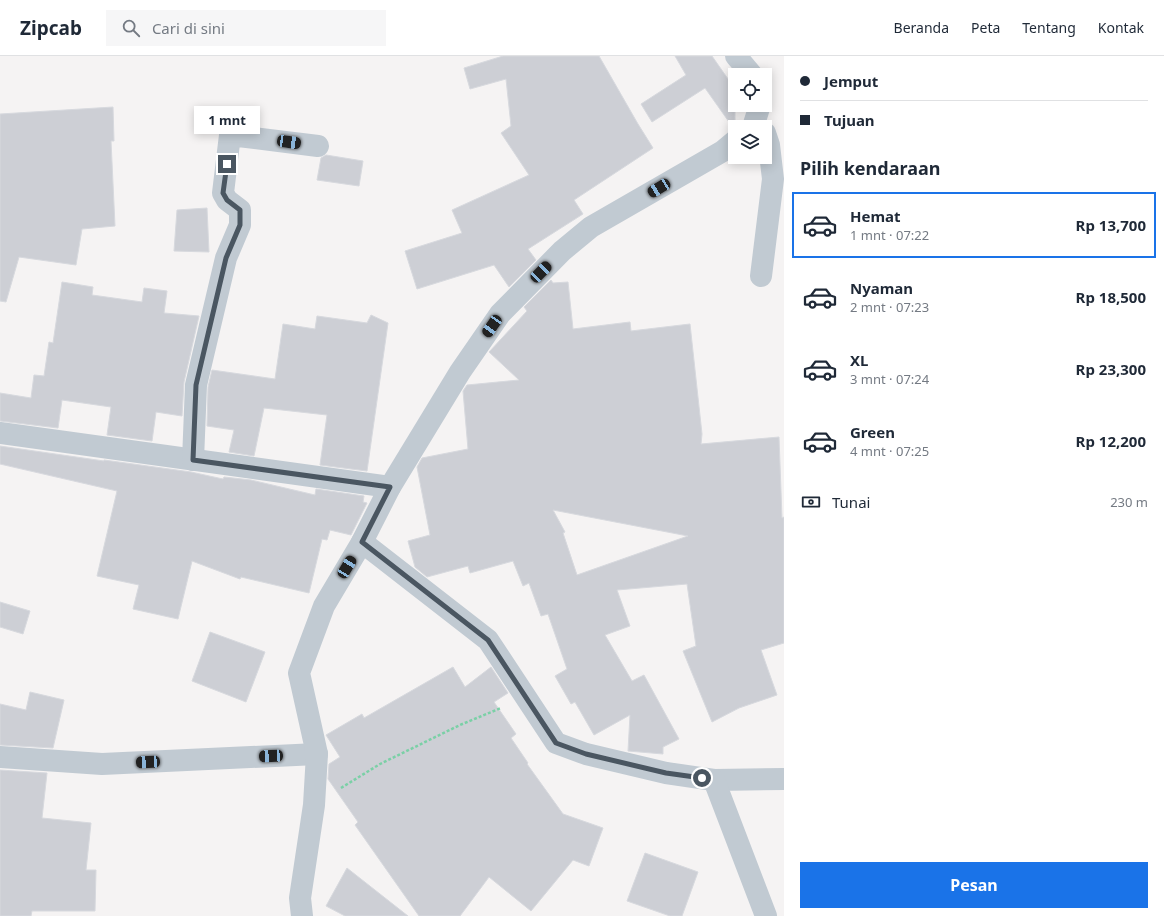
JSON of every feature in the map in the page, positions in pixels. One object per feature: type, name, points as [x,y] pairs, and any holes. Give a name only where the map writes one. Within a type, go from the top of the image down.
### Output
[{"type":"street","points":[[736,56],[746,68]]},
{"type":"street","points":[[193,460],[196,385],[226,258],[240,225],[240,210],[227,200],[223,193],[230,135],[318,146]]},
{"type":"street","points":[[302,916],[300,898],[314,805],[317,754],[299,673],[324,606],[362,542],[390,487],[460,372],[500,314],[562,252],[591,227],[728,147]]},
{"type":"street","points":[[760,276],[773,179],[772,164]]},
{"type":"street","points":[[0,434],[390,487]]},
{"type":"street","points":[[362,542],[488,640],[556,743],[586,754],[666,773],[714,780],[784,779]]},
{"type":"street","points":[[0,757],[102,764],[317,754]]},
{"type":"street","points":[[714,780],[766,916]]},
{"type":"path","points":[[314,805],[380,764],[460,725],[526,698]]},
{"type":"building","points":[[503,56],[599,56],[653,148],[574,200],[583,214],[528,249],[536,260],[509,287],[494,265],[417,289],[405,251],[462,233],[452,210],[529,175],[501,133],[511,126],[506,79],[470,89],[464,68]]},
{"type":"building","points":[[675,56],[712,56],[728,79],[728,112],[735,112],[735,120],[728,121],[705,88],[652,122],[641,104],[686,75]]},
{"type":"building","points":[[113,107],[114,141],[111,141],[115,226],[82,229],[76,265],[19,257],[6,302],[0,301],[0,114]]},
{"type":"building","points":[[326,155],[363,161],[359,186],[317,180],[321,158]]},
{"type":"building","points":[[207,208],[209,252],[174,251],[177,210]]},
{"type":"building","points":[[551,280],[553,283],[568,282],[573,329],[630,322],[631,331],[690,324],[702,434],[701,444],[779,437],[782,518],[784,517],[784,643],[761,650],[777,695],[739,708],[712,722],[683,651],[696,646],[687,584],[617,590],[630,626],[605,635],[632,681],[644,675],[679,739],[663,747],[663,754],[628,751],[630,715],[594,735],[575,702],[571,704],[555,676],[567,669],[548,614],[541,616],[529,583],[523,586],[513,561],[470,573],[468,566],[427,577],[415,567],[408,541],[430,535],[417,467],[422,458],[468,449],[463,391],[467,385],[519,380],[489,352],[527,311],[524,307]],"holes":[[[553,510],[688,536],[577,575],[563,533],[565,532]]]},
{"type":"building","points":[[62,282],[93,287],[92,295],[142,302],[144,288],[167,291],[164,313],[199,316],[184,382],[182,416],[156,412],[152,441],[107,435],[111,407],[62,400],[58,428],[0,421],[0,393],[31,398],[34,375],[44,376],[49,342],[53,343]]},
{"type":"building","points":[[371,315],[388,323],[367,471],[320,465],[327,415],[264,408],[254,456],[229,452],[234,430],[207,426],[208,387],[212,370],[275,379],[283,324],[315,329],[317,316],[367,323]]},
{"type":"building","points":[[0,446],[191,472],[223,479],[224,477],[251,480],[315,495],[316,489],[364,496],[363,502],[367,503],[351,535],[330,530],[327,540],[322,539],[309,593],[241,577],[240,579],[192,561],[178,619],[133,609],[139,585],[97,576],[117,491],[0,464]]},
{"type":"building","points":[[0,602],[30,611],[23,634],[0,627]]},
{"type":"building","points":[[210,632],[265,652],[246,702],[192,681]]},
{"type":"building","points":[[453,667],[465,687],[491,667],[508,693],[494,702],[516,734],[511,738],[528,763],[527,764],[563,814],[603,828],[589,866],[573,860],[531,911],[489,877],[460,916],[419,916],[355,825],[358,822],[328,779],[329,764],[340,757],[326,735],[362,714],[364,718]]},
{"type":"building","points":[[30,692],[64,700],[53,748],[0,745],[0,704],[26,710]]},
{"type":"building","points":[[0,770],[47,773],[42,818],[91,823],[86,870],[96,870],[95,911],[32,911],[31,916],[0,916]]},
{"type":"building","points":[[645,853],[698,872],[682,916],[670,916],[627,901]]},
{"type":"building","points":[[347,868],[408,916],[345,916],[326,906]]},
{"type":"route","points":[[227,164],[223,193],[227,200],[240,210],[240,225],[226,258],[196,385],[193,460],[390,487],[362,542],[488,640],[556,743],[586,754],[666,773],[702,778]]}]
